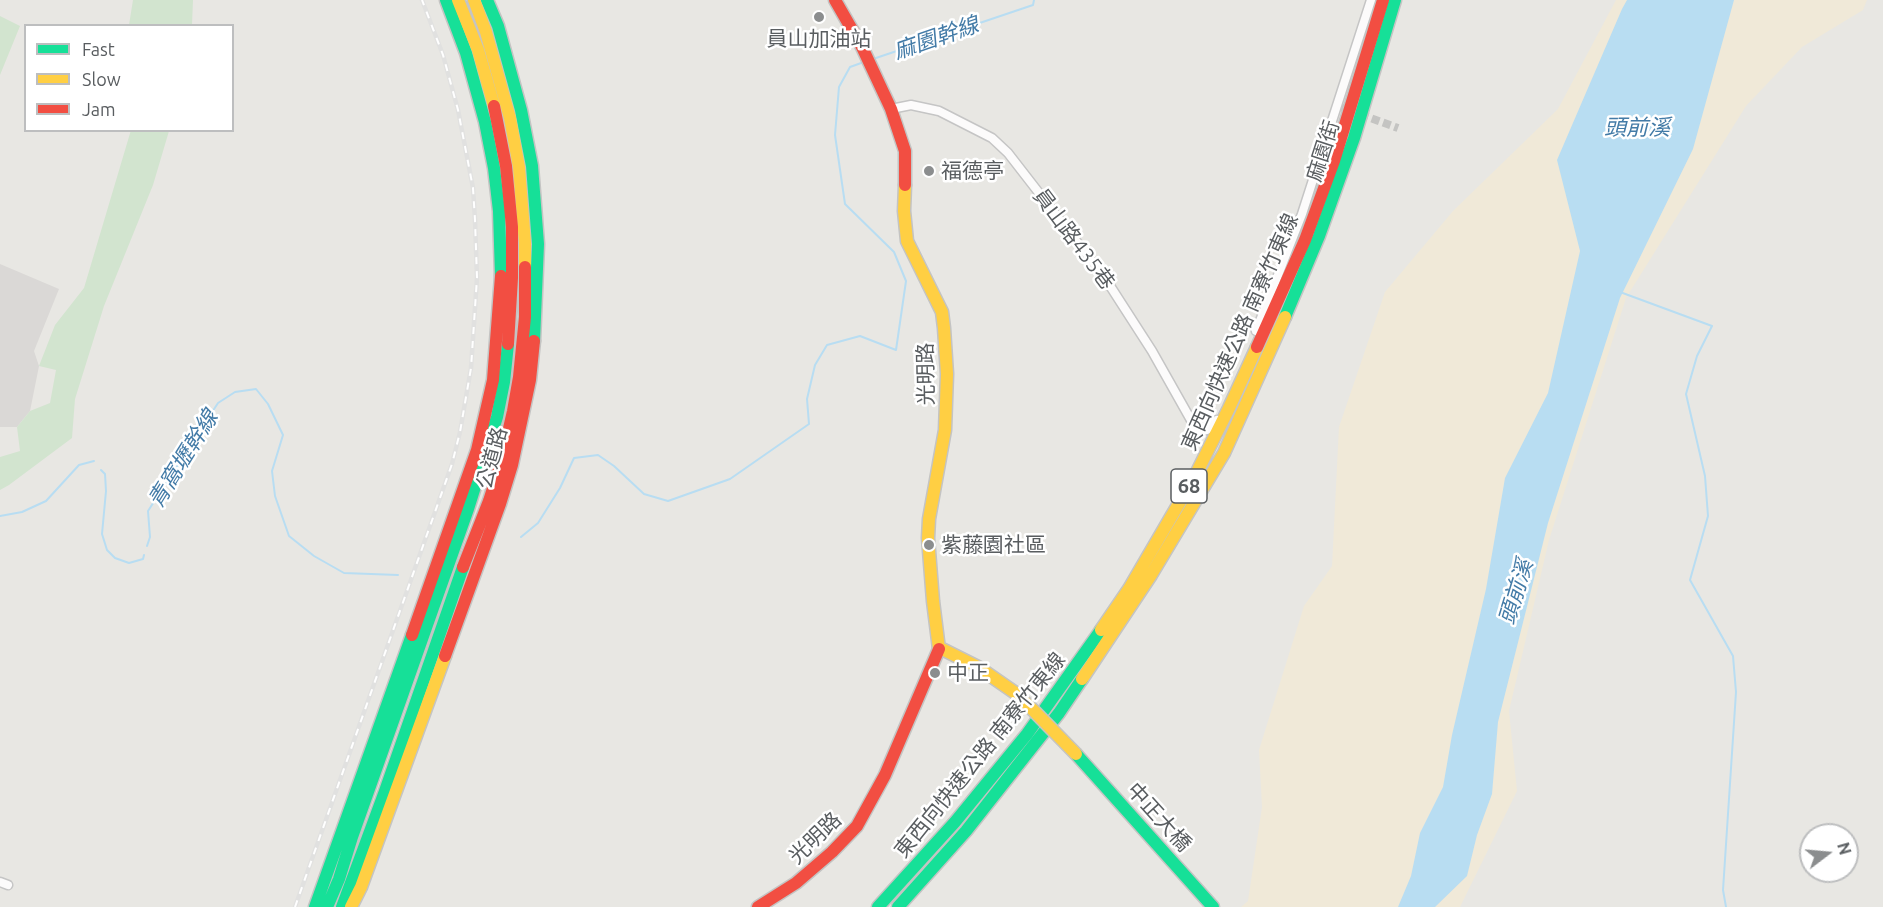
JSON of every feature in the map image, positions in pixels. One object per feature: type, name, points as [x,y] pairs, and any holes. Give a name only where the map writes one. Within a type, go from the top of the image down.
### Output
[{"type":"main road","name":"公道路","points":[[315,907],[459,504],[477,450],[493,380],[501,281],[499,211],[494,168],[485,122],[469,64],[446,0]]},
{"type":"main road","name":"公道路","points":[[330,903],[468,508],[497,417],[504,382],[512,278],[512,227],[506,166],[498,121],[478,50],[458,0]]},
{"type":"main road","name":"公道路","points":[[474,0],[498,71],[519,166],[525,226],[524,379]]},
{"type":"main road","name":"公道路","points":[[350,907],[361,887],[457,583],[489,501],[524,379],[536,319],[538,244],[532,166],[514,83],[498,26],[487,0]]},
{"type":"main road","name":"光明路","points":[[758,907],[796,883],[832,852],[856,826],[885,775],[940,648],[928,538],[929,519],[945,430],[946,342],[942,312],[907,241],[904,211],[906,158],[891,109],[862,47],[835,0]]},
{"type":"main road","name":"東西向快速公路 南寮竹東線","points":[[878,907],[955,822],[1027,734],[1129,589],[1195,477],[1305,240],[1334,161],[1383,0]]},
{"type":"main road","name":"東西向快速公路 南寮竹東線","points":[[898,907],[966,831],[1059,713],[1151,575],[1224,453],[1273,346],[1319,236],[1354,138],[1395,0]]},
{"type":"main road","name":"中正大橋","points":[[940,648],[978,667],[1014,692],[1033,710],[1076,754],[1213,907]]},
{"type":"main road","name":"公道路","points":[[342,907],[350,883],[382,815]]},
{"type":"main road","name":"公道路","points":[[326,874],[330,903]]},
{"type":"main road","name":"公道路","points":[[350,883],[350,907]]},
{"type":"street","name":"麻園街","points":[[1207,430],[1213,426],[1229,396],[1302,213],[1371,0]]},
{"type":"street","name":"員山路435巷","points":[[891,109],[911,105],[939,111],[992,138],[1008,153],[1105,278],[1152,351],[1196,429],[1207,430]]},
{"type":"shaded area","points":[[0,264],[59,289],[34,351],[39,366],[30,411],[17,427],[0,427]]},
{"type":"green space","points":[[133,0],[193,0],[192,24],[129,24]]},
{"type":"green space","points":[[0,16],[20,26],[0,75]]},
{"type":"green space","points":[[130,132],[169,132],[153,185],[104,306],[75,399],[72,438],[0,490],[0,457],[20,451],[17,427],[30,411],[50,403],[56,370],[39,366],[55,325],[84,288]]},
{"type":"sand","points":[[1616,0],[1867,0],[1863,10],[1802,47],[1746,106],[1626,298],[1549,540],[1509,711],[1517,791],[1460,907],[1241,907],[1248,901],[1262,807],[1259,750],[1304,606],[1332,566],[1339,427],[1385,292],[1453,211],[1558,109]]},
{"type":"water","name":"頭前溪","points":[[1627,0],[1734,0],[1693,149],[1620,298],[1548,523],[1498,722],[1492,794],[1477,835],[1467,876],[1435,907],[1398,907],[1411,876],[1420,833],[1443,787],[1452,735],[1486,589],[1505,478],[1548,393],[1580,251],[1557,160]]},
{"type":"waterway","name":"麻園幹線","points":[[873,59],[1033,5],[1034,0]]},
{"type":"waterway","name":"青窩壢幹線","points":[[521,537],[538,523],[560,488],[574,458],[598,455],[614,466],[644,494],[668,501],[730,479],[809,424],[807,399],[815,365],[827,345],[860,336],[896,350],[906,281],[894,252],[845,204],[835,135],[839,87],[850,67],[864,62]]},
{"type":"waterway","points":[[1620,292],[1712,326],[1697,356],[1686,394],[1705,476],[1708,516],[1690,580],[1733,656],[1736,692],[1723,890],[1726,907]]},
{"type":"waterway","name":"青窩壢幹線","points":[[147,546],[150,537],[148,511],[218,403],[235,392],[256,389],[268,404],[283,435],[272,471],[275,496],[289,536],[314,556],[344,573],[398,575]]},
{"type":"waterway","name":"青窩壢幹線","points":[[0,516],[22,512],[46,501],[79,465],[94,461]]},
{"type":"waterway","name":"青窩壢幹線","points":[[101,470],[105,474],[106,491],[102,534],[107,550],[115,558],[129,563],[143,559],[144,555]]},
{"type":"tunnel","points":[[1338,106],[1398,128]]},
{"type":"railway","points":[[295,907],[452,464],[471,368],[477,278],[473,188],[458,110],[443,55],[422,0]]},
{"type":"traffic: fast","points":[[446,0],[466,53],[485,122],[499,211],[501,276]]},
{"type":"traffic: fast","points":[[487,0],[498,26],[521,110],[532,166],[538,244],[534,341]]},
{"type":"traffic: fast","points":[[1285,317],[1319,236],[1354,138],[1395,0]]},
{"type":"traffic: fast","points":[[327,907],[339,879],[468,509],[497,417],[508,344]]},
{"type":"traffic: fast","points":[[342,907],[463,567]]},
{"type":"traffic: fast","points":[[878,907],[955,822],[1027,734],[1101,630]]},
{"type":"traffic: fast","points":[[315,907],[412,635]]},
{"type":"traffic: fast","points":[[898,907],[966,831],[1059,713],[1082,679]]},
{"type":"traffic: fast","points":[[1076,754],[1213,907]]},
{"type":"traffic: slow","points":[[458,0],[478,50],[494,106]]},
{"type":"traffic: slow","points":[[474,0],[486,32],[510,118],[519,167],[525,267]]},
{"type":"traffic: slow","points":[[905,185],[904,211],[907,241],[942,312],[944,328],[947,374],[945,430],[929,519],[928,538],[939,649]]},
{"type":"traffic: slow","points":[[1082,679],[1151,575],[1224,453],[1285,317]]},
{"type":"traffic: slow","points":[[1101,630],[1129,589],[1195,476],[1257,347]]},
{"type":"traffic: slow","points":[[940,648],[978,667],[1014,692],[1033,710]]},
{"type":"traffic: slow","points":[[351,907],[361,887],[445,656]]},
{"type":"traffic: slow","points":[[1033,710],[1076,754]]},
{"type":"traffic: jam","points":[[835,0],[862,47],[891,109],[905,151],[905,185]]},
{"type":"traffic: jam","points":[[1257,347],[1305,240],[1334,161],[1383,0]]},
{"type":"traffic: jam","points":[[494,106],[506,166],[512,227],[508,344]]},
{"type":"traffic: jam","points":[[463,567],[489,501],[501,463],[513,411],[525,317],[525,267]]},
{"type":"traffic: jam","points":[[412,635],[477,450],[493,380],[501,276]]},
{"type":"traffic: jam","points":[[445,656],[512,465],[530,380],[534,341]]},
{"type":"traffic: jam","points":[[758,907],[796,883],[832,852],[857,826],[885,775],[939,649]]},
{"type":"place","name":"員山加油站","points":[[819,17]]},
{"type":"place","name":"福德亭","points":[[929,171]]},
{"type":"place","name":"紫藤園社區","points":[[929,545]]},
{"type":"place","name":"中正","points":[[935,673]]}]
